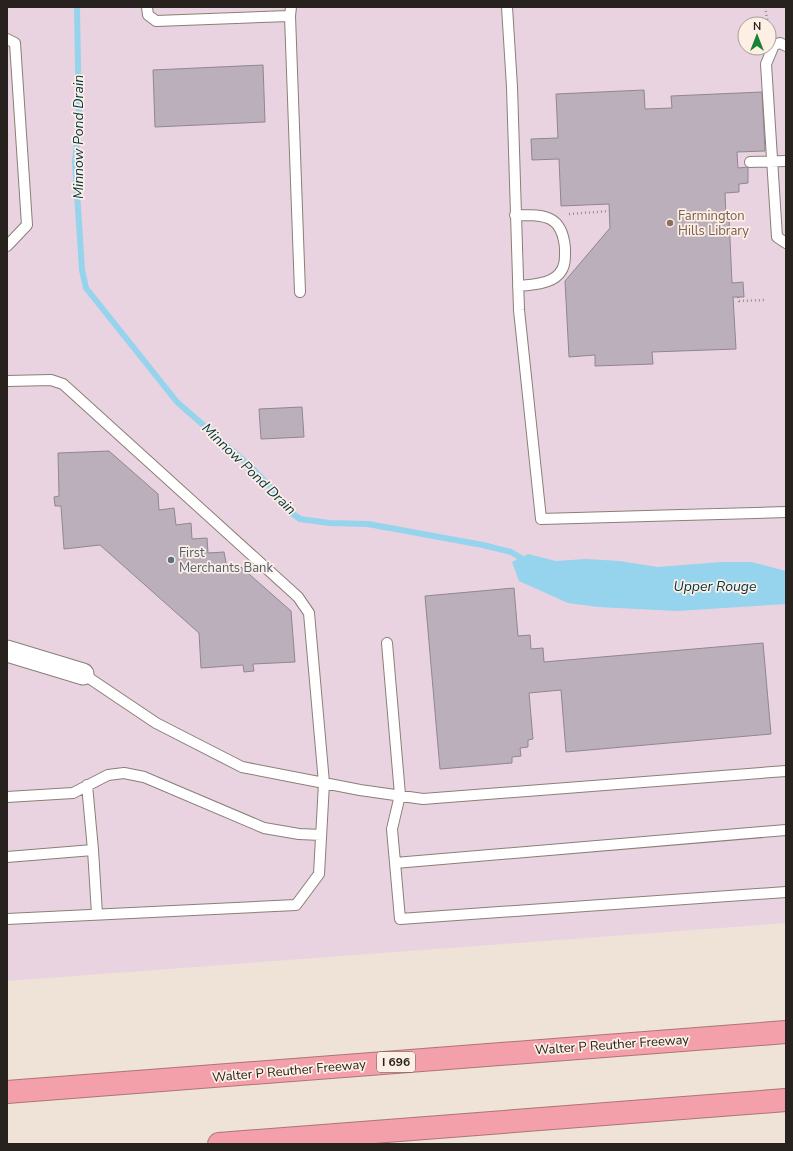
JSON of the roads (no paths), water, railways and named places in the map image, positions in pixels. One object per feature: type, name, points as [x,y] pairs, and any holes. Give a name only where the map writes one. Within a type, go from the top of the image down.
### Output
[{"type":"highway","name":"Walter P Reuther Freeway","points":[[7,1092],[786,1032]]},
{"type":"highway","points":[[219,1144],[786,1100]]},
{"type":"street","points":[[7,651],[83,674]]},
{"type":"lane","points":[[147,7],[148,15],[156,21],[290,12],[300,292]]},
{"type":"lane","points":[[507,7],[512,87],[518,286],[522,342],[541,519],[786,512]]},
{"type":"lane","points":[[7,39],[15,43],[27,225],[7,246]]},
{"type":"lane","points":[[786,46],[780,43],[774,45],[770,49],[766,64],[777,237],[786,243]]},
{"type":"lane","points":[[750,162],[786,161]]},
{"type":"lane","points":[[515,215],[538,215],[557,222],[564,234],[566,262],[558,274],[542,283],[518,286]]},
{"type":"lane","points":[[7,381],[51,380],[63,384],[298,597],[309,613],[324,783],[319,874],[296,905],[7,919]]},
{"type":"lane","points":[[387,642],[400,796],[392,829],[400,919],[786,892]]},
{"type":"lane","points":[[83,674],[156,723],[242,766],[324,783],[400,796],[423,799],[786,771]]},
{"type":"lane","points":[[7,797],[73,793],[108,775],[124,772],[144,778],[264,828],[299,834],[321,835]]},
{"type":"lane","points":[[87,785],[97,914]]},
{"type":"lane","points":[[395,863],[786,830]]},
{"type":"lane","points":[[7,857],[93,850]]},
{"type":"water","name":"Upper Rouge","points":[[528,554],[556,561],[586,559],[619,561],[658,567],[721,562],[751,562],[786,571],[786,604],[677,611],[598,607],[568,603],[519,581],[512,562]]},
{"type":"waterway","name":"Minnow Pond Drain","points":[[77,7],[79,124],[75,162],[82,270],[86,288],[177,402],[251,467],[275,492],[285,508],[300,519],[329,523],[368,524],[483,545],[511,552],[526,561]]},
{"type":"place","name":"Farmington Hills Library","points":[[670,223]]},
{"type":"place","name":"First Merchants Bank","points":[[171,560]]}]
